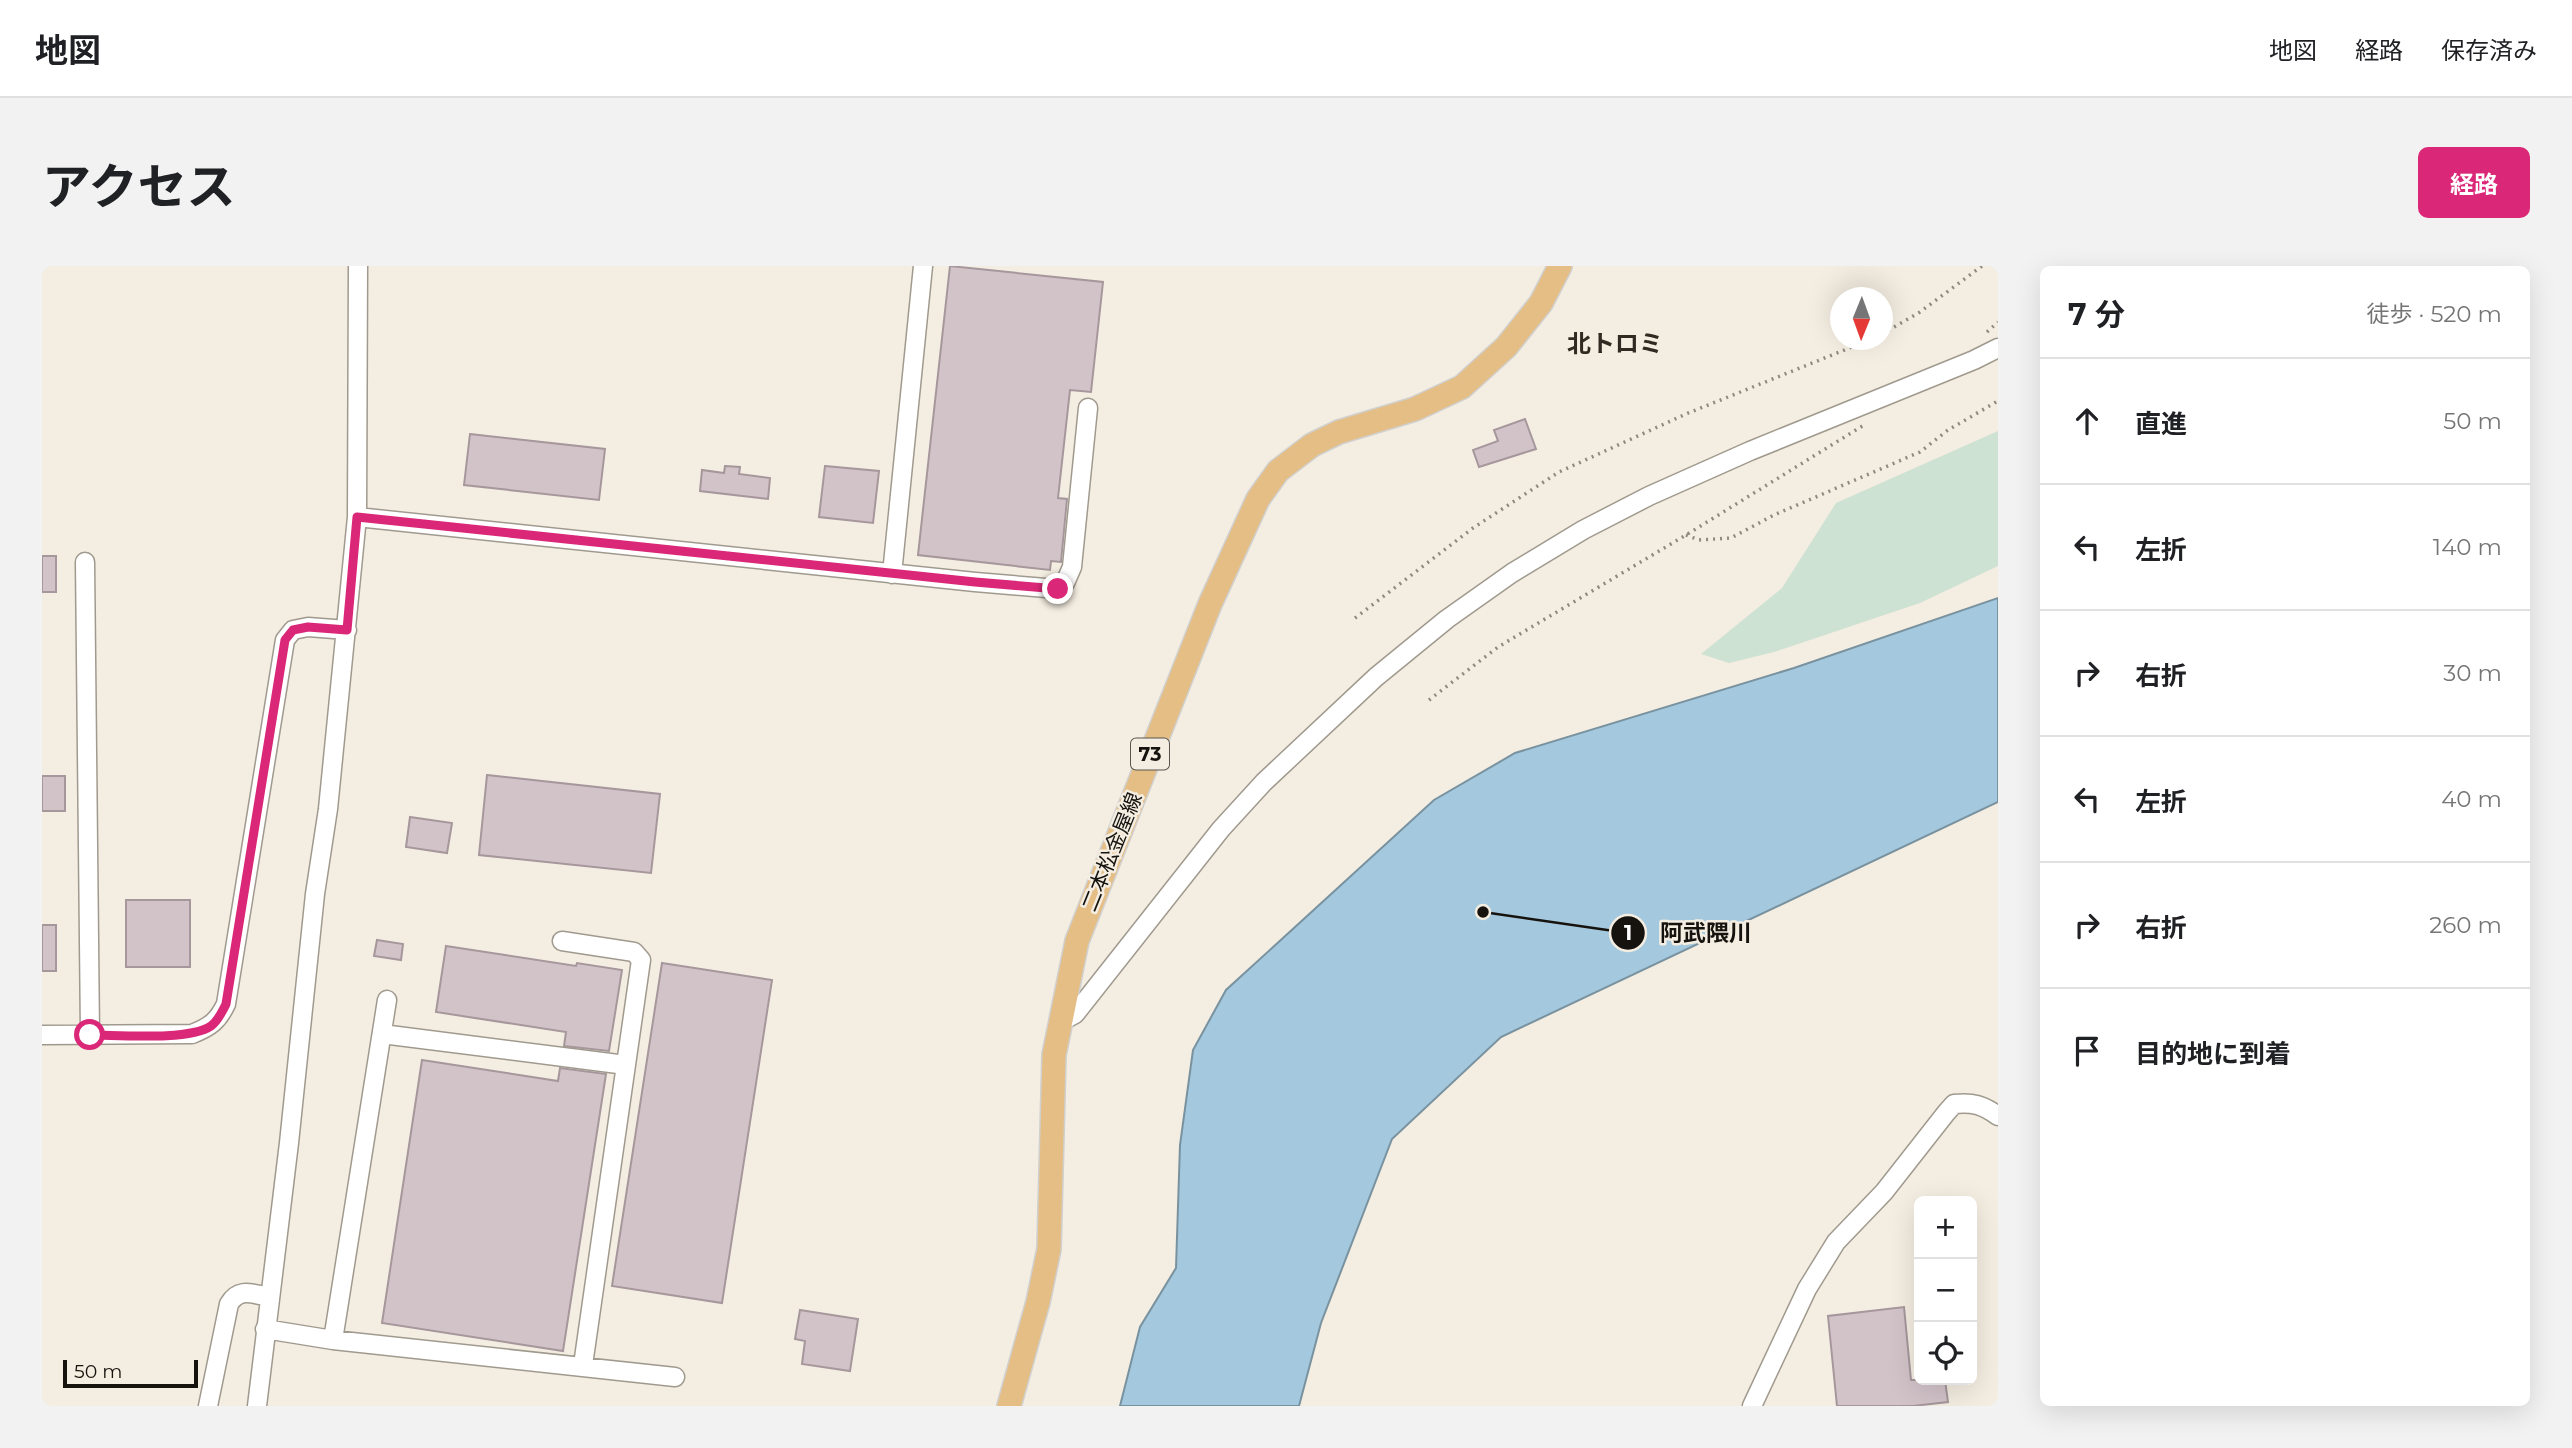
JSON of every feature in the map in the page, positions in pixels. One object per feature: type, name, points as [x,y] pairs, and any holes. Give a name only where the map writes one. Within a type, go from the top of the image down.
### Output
[{"type":"main road","name":"二本松金屋線","points":[[1009,1406],[1038,1302],[1049,1249],[1054,1055],[1077,941],[1210,604],[1258,499],[1278,471],[1312,445],[1339,432],[1415,409],[1462,387],[1506,347],[1541,303],[1560,266]]},
{"type":"street","points":[[257,1406],[347,630],[357,517],[358,266]]},
{"type":"street","points":[[892,574],[923,266]]},
{"type":"street","points":[[1060,1022],[1075,1014],[1221,829],[1264,782],[1376,677],[1447,619],[1512,573],[1583,530],[1649,495],[1998,348]]},
{"type":"street","points":[[357,517],[1058,589],[1065,583],[1072,567],[1088,408]]},
{"type":"street","points":[[85,562],[90,1035]]},
{"type":"street","points":[[42,1035],[192,1034],[212,1026],[220,1016],[226,1004],[285,640],[293,630],[308,627],[347,630]]},
{"type":"street","points":[[562,941],[634,952],[641,960],[583,1365]]},
{"type":"street","points":[[333,1340],[387,1000]]},
{"type":"street","points":[[382,1034],[626,1065]]},
{"type":"street","points":[[1752,1406],[1807,1289],[1836,1242],[1884,1192],[1946,1112],[1954,1104],[1969,1102],[1985,1106],[1998,1116]]},
{"type":"street","points":[[208,1406],[229,1304],[234,1295],[243,1292],[270,1297]]},
{"type":"street","points":[[265,1329],[333,1340],[675,1377]]},
{"type":"path","points":[[1893,328],[1920,312],[1982,266]]},
{"type":"path","points":[[1979,339],[1998,322]]},
{"type":"path","points":[[1355,618],[1473,528],[1559,472],[1686,414],[1844,350]]},
{"type":"path","points":[[1686,535],[1699,540],[1731,538],[1774,515],[1920,452],[1948,430],[1998,401]]},
{"type":"path","points":[[1429,700],[1498,647],[1873,420]]},
{"type":"green space","points":[[1998,431],[1998,566],[1920,603],[1774,652],[1729,663],[1701,654],[1782,588],[1836,503]]},
{"type":"water","points":[[1998,598],[1998,802],[1501,1037],[1392,1139],[1321,1323],[1299,1406],[1120,1406],[1140,1327],[1176,1268],[1180,1145],[1193,1050],[1226,990],[1434,800],[1515,753],[1794,668]]},
{"type":"building","points":[[950,266],[1103,282],[1091,392],[1070,390],[1058,498],[1067,499],[1061,562],[1051,561],[1050,570],[918,555]]},
{"type":"building","points":[[1525,419],[1536,449],[1479,467],[1473,450],[1498,441],[1494,430]]},
{"type":"building","points":[[470,434],[605,449],[599,500],[464,485]]},
{"type":"building","points":[[725,466],[740,467],[739,474],[770,478],[768,499],[700,491],[702,470],[724,473]]},
{"type":"building","points":[[825,466],[879,471],[873,523],[819,517]]},
{"type":"building","points":[[42,556],[56,556],[56,592],[42,592]]},
{"type":"building","points":[[487,775],[660,794],[651,873],[479,855]]},
{"type":"building","points":[[42,776],[65,776],[65,811],[42,811]]},
{"type":"building","points":[[410,817],[452,823],[447,853],[406,847]]},
{"type":"building","points":[[126,900],[190,900],[190,967],[126,967]]},
{"type":"building","points":[[42,925],[56,925],[56,971],[42,971]]},
{"type":"building","points":[[377,940],[403,944],[401,960],[374,956]]},
{"type":"building","points":[[446,946],[576,966],[577,963],[622,970],[609,1051],[564,1046],[566,1032],[436,1012]]},
{"type":"building","points":[[662,963],[772,980],[722,1303],[612,1286]]},
{"type":"building","points":[[422,1060],[558,1081],[560,1068],[606,1074],[563,1351],[382,1323]]},
{"type":"building","points":[[1904,1307],[1911,1380],[1914,1380],[1914,1385],[1946,1385],[1948,1402],[1913,1406],[1837,1406],[1828,1316]]},
{"type":"building","points":[[800,1310],[858,1319],[850,1371],[802,1364],[805,1341],[795,1339]]},
{"type":"place","name":"阿武隈川","points":[[1483,912]]},
{"type":"district","name":"北トロミ","points":[[1615,344]]},
{"type":"route","points":[[90,1035],[192,1034],[212,1026],[220,1016],[226,1004],[285,640],[293,630],[308,627],[347,630],[357,517],[1058,589]]}]
